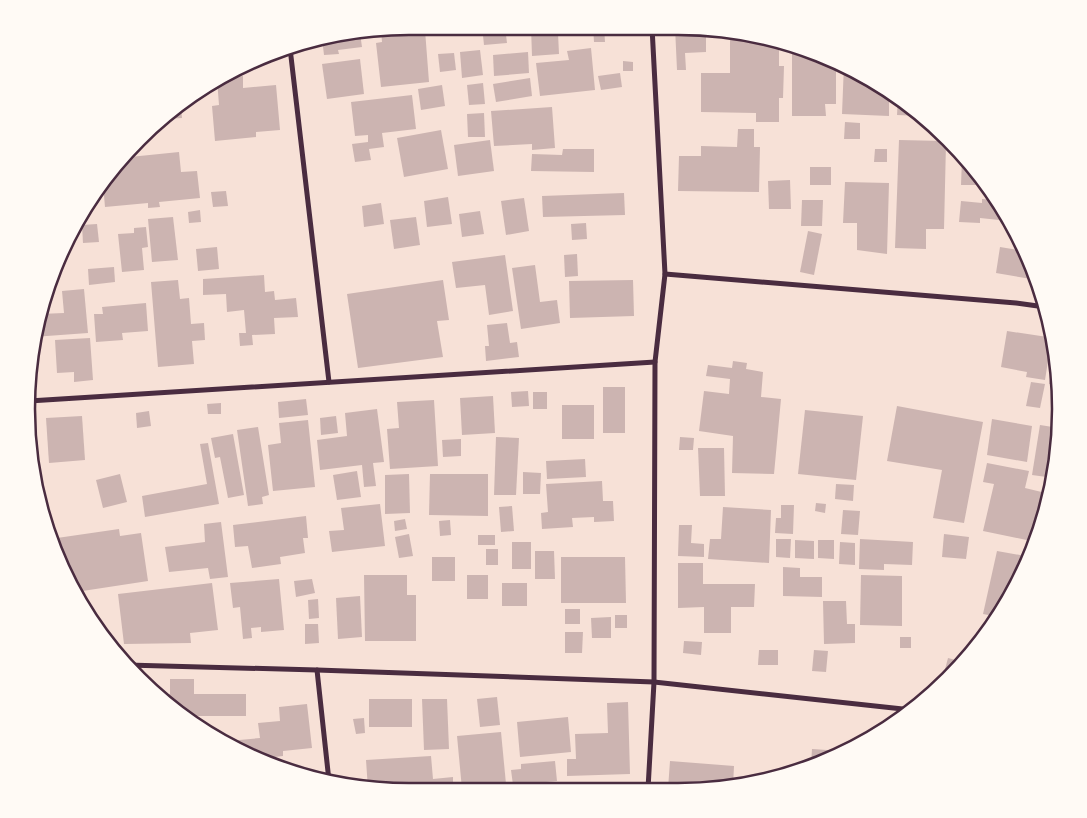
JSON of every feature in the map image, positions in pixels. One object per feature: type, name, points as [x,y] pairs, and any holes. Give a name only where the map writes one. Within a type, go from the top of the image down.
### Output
[{"type":"street","points":[[648,783],[654,682],[656,362],[665,274],[652,35]]},
{"type":"street","points":[[291,54],[329,382]]},
{"type":"street","points":[[665,274],[1037,306]]},
{"type":"street","points":[[35,402],[656,362]]},
{"type":"street","points":[[138,666],[317,670],[654,682],[902,709]]},
{"type":"street","points":[[317,670],[328,774]]},
{"type":"building","points":[[425,35],[429,82],[381,87],[376,43],[382,42],[382,36]]},
{"type":"building","points":[[483,35],[506,35],[507,43],[484,45]]},
{"type":"building","points":[[531,35],[558,35],[559,54],[532,56]]},
{"type":"building","points":[[594,35],[605,35],[605,42],[594,42]]},
{"type":"building","points":[[675,35],[706,36],[706,52],[685,53],[686,70],[677,70]]},
{"type":"building","points":[[361,38],[362,47],[338,50],[339,54],[324,55],[323,45]]},
{"type":"building","points":[[730,38],[779,49],[779,66],[784,66],[783,98],[779,98],[779,122],[756,122],[756,113],[701,112],[701,73],[730,73]]},
{"type":"building","points":[[591,48],[595,90],[540,96],[536,63],[569,60],[567,51]]},
{"type":"building","points":[[480,50],[483,75],[462,78],[460,52]]},
{"type":"building","points":[[528,52],[529,73],[494,76],[493,55]]},
{"type":"building","points":[[454,53],[456,70],[440,72],[438,54]]},
{"type":"building","points":[[792,53],[836,70],[836,104],[825,104],[826,116],[792,116]]},
{"type":"building","points":[[360,59],[364,94],[327,99],[322,64]]},
{"type":"building","points":[[623,61],[633,62],[633,71],[623,71]]},
{"type":"building","points":[[620,73],[622,87],[601,90],[598,76]]},
{"type":"building","points":[[844,74],[889,100],[889,116],[842,114]]},
{"type":"building","points":[[243,76],[243,88],[276,85],[280,130],[256,132],[256,137],[215,141],[212,106],[219,105],[218,88]]},
{"type":"building","points":[[530,78],[532,96],[496,102],[493,84]]},
{"type":"building","points":[[483,83],[485,104],[469,105],[467,85]]},
{"type":"building","points":[[442,85],[445,106],[421,110],[418,89]]},
{"type":"building","points":[[412,95],[416,129],[382,133],[384,147],[369,149],[371,160],[355,162],[352,144],[368,142],[368,135],[355,136],[351,102]]},
{"type":"building","points":[[897,106],[910,116],[897,115]]},
{"type":"building","points":[[552,107],[555,148],[532,150],[532,144],[494,146],[491,111]]},
{"type":"building","points":[[181,112],[182,118],[173,119]]},
{"type":"building","points":[[484,113],[485,137],[468,137],[467,114]]},
{"type":"building","points":[[845,122],[860,123],[860,139],[844,139]]},
{"type":"building","points":[[738,129],[754,129],[754,147],[760,147],[759,192],[678,191],[679,156],[701,156],[701,146],[737,147]]},
{"type":"building","points":[[441,130],[448,169],[404,177],[397,138]]},
{"type":"building","points":[[490,140],[494,171],[458,176],[454,145]]},
{"type":"building","points":[[899,140],[938,141],[946,149],[944,229],[926,229],[926,249],[895,248]]},
{"type":"building","points":[[563,149],[594,149],[594,172],[531,171],[532,154],[562,155]]},
{"type":"building","points":[[875,149],[887,149],[887,162],[874,162]]},
{"type":"building","points":[[179,152],[181,172],[197,171],[200,198],[159,202],[160,207],[148,208],[148,203],[105,207],[104,193],[133,157]]},
{"type":"building","points":[[962,165],[978,185],[961,185]]},
{"type":"building","points":[[810,167],[831,167],[831,185],[810,185]]},
{"type":"building","points":[[790,180],[791,209],[769,209],[768,181]]},
{"type":"building","points":[[845,182],[889,183],[887,254],[857,250],[857,223],[843,223]]},
{"type":"building","points":[[226,191],[228,206],[213,207],[211,192]]},
{"type":"building","points":[[624,193],[625,215],[543,217],[542,196]]},
{"type":"building","points":[[448,197],[452,224],[427,227],[424,201]]},
{"type":"building","points":[[524,198],[529,231],[506,235],[501,201]]},
{"type":"building","points":[[982,199],[988,199],[1001,220],[980,218],[980,223],[959,222],[961,201],[982,203]]},
{"type":"building","points":[[802,200],[823,200],[822,226],[801,226]]},
{"type":"building","points":[[381,203],[384,224],[364,227],[362,206]]},
{"type":"building","points":[[200,210],[201,222],[189,223],[188,212]]},
{"type":"building","points":[[480,211],[484,234],[462,237],[459,214]]},
{"type":"building","points":[[173,217],[178,260],[152,262],[148,219]]},
{"type":"building","points":[[416,217],[420,245],[394,249],[390,220]]},
{"type":"building","points":[[586,223],[587,239],[572,240],[571,224]]},
{"type":"building","points":[[97,224],[99,242],[83,243],[84,225]]},
{"type":"building","points":[[146,227],[148,247],[142,248],[144,270],[122,272],[118,234],[134,233],[134,228]]},
{"type":"building","points":[[808,231],[822,234],[814,275],[800,272]]},
{"type":"building","points":[[217,247],[219,269],[198,271],[196,249]]},
{"type":"building","points":[[1000,247],[1016,250],[1028,279],[996,273]]},
{"type":"building","points":[[577,254],[578,276],[565,277],[564,255]]},
{"type":"building","points":[[505,255],[513,311],[489,315],[485,285],[456,288],[452,262]]},
{"type":"building","points":[[535,265],[540,302],[557,300],[560,323],[521,329],[512,268]]},
{"type":"building","points":[[114,267],[115,282],[89,285],[88,269]]},
{"type":"building","points":[[264,275],[265,292],[274,291],[275,300],[296,298],[298,317],[274,318],[275,334],[252,335],[253,345],[240,346],[239,333],[246,333],[244,310],[227,312],[226,294],[203,295],[203,279]]},
{"type":"building","points":[[178,280],[180,299],[189,298],[191,324],[204,323],[205,340],[192,341],[194,364],[158,367],[151,282]]},
{"type":"building","points":[[443,280],[449,320],[437,321],[443,357],[358,368],[347,294]]},
{"type":"building","points":[[633,280],[634,316],[570,318],[569,281]]},
{"type":"building","points":[[84,289],[88,333],[42,336],[48,314],[64,313],[62,291]]},
{"type":"building","points":[[146,303],[148,331],[122,333],[123,340],[96,342],[94,314],[103,314],[102,307]]},
{"type":"building","points":[[507,323],[510,343],[517,342],[519,357],[486,361],[485,346],[489,346],[487,325]]},
{"type":"building","points":[[1007,331],[1045,337],[1049,361],[1045,380],[1026,377],[1027,372],[1001,367]]},
{"type":"building","points":[[90,338],[93,380],[74,382],[74,372],[57,373],[55,340]]},
{"type":"building","points":[[733,361],[747,363],[746,369],[763,372],[761,397],[781,399],[774,474],[732,473],[733,436],[699,431],[704,391],[729,394],[730,379],[706,376],[708,365],[732,368]]},
{"type":"building","points":[[1031,382],[1045,384],[1040,408],[1026,406]]},
{"type":"building","points":[[603,387],[625,387],[625,433],[603,433]]},
{"type":"building","points":[[528,391],[529,406],[512,407],[511,392]]},
{"type":"building","points":[[533,392],[547,392],[547,409],[533,409]]},
{"type":"building","points":[[493,396],[495,433],[462,435],[460,398]]},
{"type":"building","points":[[306,399],[308,415],[279,418],[278,402]]},
{"type":"building","points":[[434,400],[438,466],[390,469],[387,429],[399,428],[397,402]]},
{"type":"building","points":[[221,403],[221,414],[208,414],[207,404]]},
{"type":"building","points":[[562,405],[594,405],[594,439],[562,439]]},
{"type":"building","points":[[897,406],[983,422],[964,523],[933,518],[942,470],[887,461]]},
{"type":"building","points":[[377,409],[384,462],[373,463],[376,486],[364,487],[362,465],[320,470],[317,440],[347,436],[345,413]]},
{"type":"building","points":[[805,410],[863,416],[856,480],[798,474]]},
{"type":"building","points":[[149,411],[151,426],[137,428],[136,413]]},
{"type":"building","points":[[82,416],[85,460],[49,463],[46,418]]},
{"type":"building","points":[[336,416],[338,433],[321,435],[320,418]]},
{"type":"building","points":[[992,419],[1032,426],[1027,462],[987,455]]},
{"type":"building","points":[[308,420],[315,487],[273,491],[268,445],[281,443],[279,423]]},
{"type":"building","points":[[1040,425],[1051,427],[1046,477],[1032,475]]},
{"type":"building","points":[[258,427],[269,495],[262,497],[263,504],[248,506],[237,430]]},
{"type":"building","points":[[233,434],[244,495],[228,498],[220,457],[215,458],[211,438]]},
{"type":"building","points":[[496,437],[519,438],[516,495],[494,495]]},
{"type":"building","points":[[680,437],[694,438],[693,450],[679,450]]},
{"type":"building","points":[[461,439],[461,456],[443,457],[442,440]]},
{"type":"building","points":[[208,443],[219,504],[145,517],[142,496],[207,484],[200,444]]},
{"type":"building","points":[[698,448],[724,448],[725,496],[700,496]]},
{"type":"building","points":[[585,459],[586,477],[547,479],[546,461]]},
{"type":"building","points":[[987,463],[1029,471],[1025,488],[1042,492],[1028,540],[983,531],[994,484],[983,482]]},
{"type":"building","points":[[357,471],[361,497],[337,500],[333,475]]},
{"type":"building","points":[[523,472],[541,473],[540,494],[523,494]]},
{"type":"building","points":[[120,474],[127,502],[103,508],[96,480]]},
{"type":"building","points":[[409,474],[410,513],[385,514],[385,475]]},
{"type":"building","points":[[430,474],[488,474],[488,516],[429,515]]},
{"type":"building","points":[[602,481],[603,501],[613,501],[614,521],[594,522],[594,517],[572,518],[573,527],[542,529],[541,513],[548,512],[546,484]]},
{"type":"building","points":[[836,484],[854,485],[853,501],[835,499]]},
{"type":"building","points":[[816,503],[826,504],[825,513],[815,511]]},
{"type":"building","points":[[380,504],[385,546],[332,552],[329,531],[344,530],[341,508]]},
{"type":"building","points":[[781,505],[794,505],[793,534],[775,533],[776,518],[781,518]]},
{"type":"building","points":[[512,506],[514,531],[501,532],[499,507]]},
{"type":"building","points":[[723,507],[771,510],[769,563],[708,559],[710,539],[721,539]]},
{"type":"building","points":[[843,510],[860,511],[858,535],[841,534]]},
{"type":"building","points":[[306,516],[308,538],[303,538],[305,553],[280,557],[281,564],[252,568],[248,546],[235,547],[233,525]]},
{"type":"building","points":[[405,519],[407,529],[395,531],[394,521]]},
{"type":"building","points":[[450,520],[451,535],[440,536],[439,521]]},
{"type":"building","points":[[221,522],[228,577],[210,579],[208,568],[169,572],[165,547],[205,542],[204,524]]},
{"type":"building","points":[[679,525],[692,525],[691,543],[704,544],[704,557],[678,556]]},
{"type":"building","points":[[119,529],[120,536],[141,533],[148,581],[83,591],[58,538]]},
{"type":"building","points":[[409,534],[413,556],[399,558],[395,537]]},
{"type":"building","points":[[944,534],[969,537],[966,559],[942,557]]},
{"type":"building","points":[[478,535],[495,535],[495,545],[478,545]]},
{"type":"building","points":[[776,539],[791,539],[790,558],[776,557]]},
{"type":"building","points":[[860,539],[913,542],[912,565],[884,564],[884,570],[859,569]]},
{"type":"building","points":[[795,540],[814,541],[814,559],[795,558]]},
{"type":"building","points":[[818,540],[834,540],[834,559],[818,558]]},
{"type":"building","points":[[512,542],[531,542],[531,569],[512,569]]},
{"type":"building","points":[[840,542],[855,543],[855,565],[839,564]]},
{"type":"building","points":[[486,549],[498,549],[498,565],[486,565]]},
{"type":"building","points":[[535,551],[554,551],[555,579],[535,579]]},
{"type":"building","points":[[997,551],[1022,555],[990,615],[983,614]]},
{"type":"building","points":[[432,557],[455,557],[455,581],[432,581]]},
{"type":"building","points":[[561,557],[625,557],[626,603],[561,603]]},
{"type":"building","points":[[678,563],[703,563],[703,584],[755,584],[754,607],[731,607],[731,633],[704,633],[704,607],[678,608]]},
{"type":"building","points":[[783,567],[800,568],[800,577],[822,577],[822,597],[783,596]]},
{"type":"building","points":[[364,575],[407,575],[407,595],[416,595],[416,641],[365,641]]},
{"type":"building","points":[[467,575],[488,575],[488,599],[467,599]]},
{"type":"building","points":[[861,575],[902,576],[902,626],[860,625]]},
{"type":"building","points":[[279,579],[284,630],[261,632],[261,627],[251,628],[252,638],[243,639],[240,607],[233,608],[230,583]]},
{"type":"building","points":[[312,579],[315,593],[296,597],[294,581]]},
{"type":"building","points":[[212,583],[218,630],[190,633],[191,643],[124,644],[118,594]]},
{"type":"building","points":[[502,583],[527,583],[527,606],[502,606]]},
{"type":"building","points":[[360,596],[362,637],[338,639],[336,598]]},
{"type":"building","points":[[318,599],[319,618],[309,619],[308,600]]},
{"type":"building","points":[[823,601],[846,601],[847,624],[855,624],[855,643],[824,644]]},
{"type":"building","points":[[565,609],[580,609],[580,624],[565,624]]},
{"type":"building","points":[[615,615],[627,615],[627,628],[615,628]]},
{"type":"building","points":[[611,617],[611,638],[592,638],[591,618]]},
{"type":"building","points":[[305,624],[318,624],[319,643],[305,644]]},
{"type":"building","points":[[565,632],[583,632],[582,653],[565,653]]},
{"type":"building","points":[[900,637],[911,637],[911,648],[900,648]]},
{"type":"building","points":[[684,641],[702,642],[701,655],[683,653]]},
{"type":"building","points":[[759,650],[778,650],[778,665],[758,665]]},
{"type":"building","points":[[814,650],[828,651],[826,672],[812,671]]},
{"type":"building","points":[[948,658],[955,660],[945,670]]},
{"type":"building","points":[[170,679],[194,679],[194,694],[246,694],[246,716],[195,716],[167,694],[170,694]]},
{"type":"building","points":[[497,697],[500,725],[480,727],[477,699]]},
{"type":"building","points":[[369,699],[412,699],[412,727],[369,727]]},
{"type":"building","points":[[422,699],[447,699],[449,749],[424,750]]},
{"type":"building","points":[[628,702],[630,774],[567,776],[567,759],[576,759],[575,734],[608,733],[607,703]]},
{"type":"building","points":[[307,704],[312,748],[283,751],[283,756],[272,757],[236,740],[260,738],[258,723],[280,721],[279,707]]},
{"type":"building","points":[[568,717],[571,752],[520,757],[517,722]]},
{"type":"building","points":[[364,718],[365,733],[356,734],[353,719]]},
{"type":"building","points":[[501,732],[506,783],[461,783],[457,736]]},
{"type":"building","points":[[812,749],[831,750],[821,755],[811,758]]},
{"type":"building","points":[[431,756],[433,779],[453,777],[453,783],[367,781],[366,760]]},
{"type":"building","points":[[555,761],[557,781],[513,783],[511,770],[521,769],[521,764]]},
{"type":"building","points":[[670,761],[734,766],[733,779],[668,783]]}]
